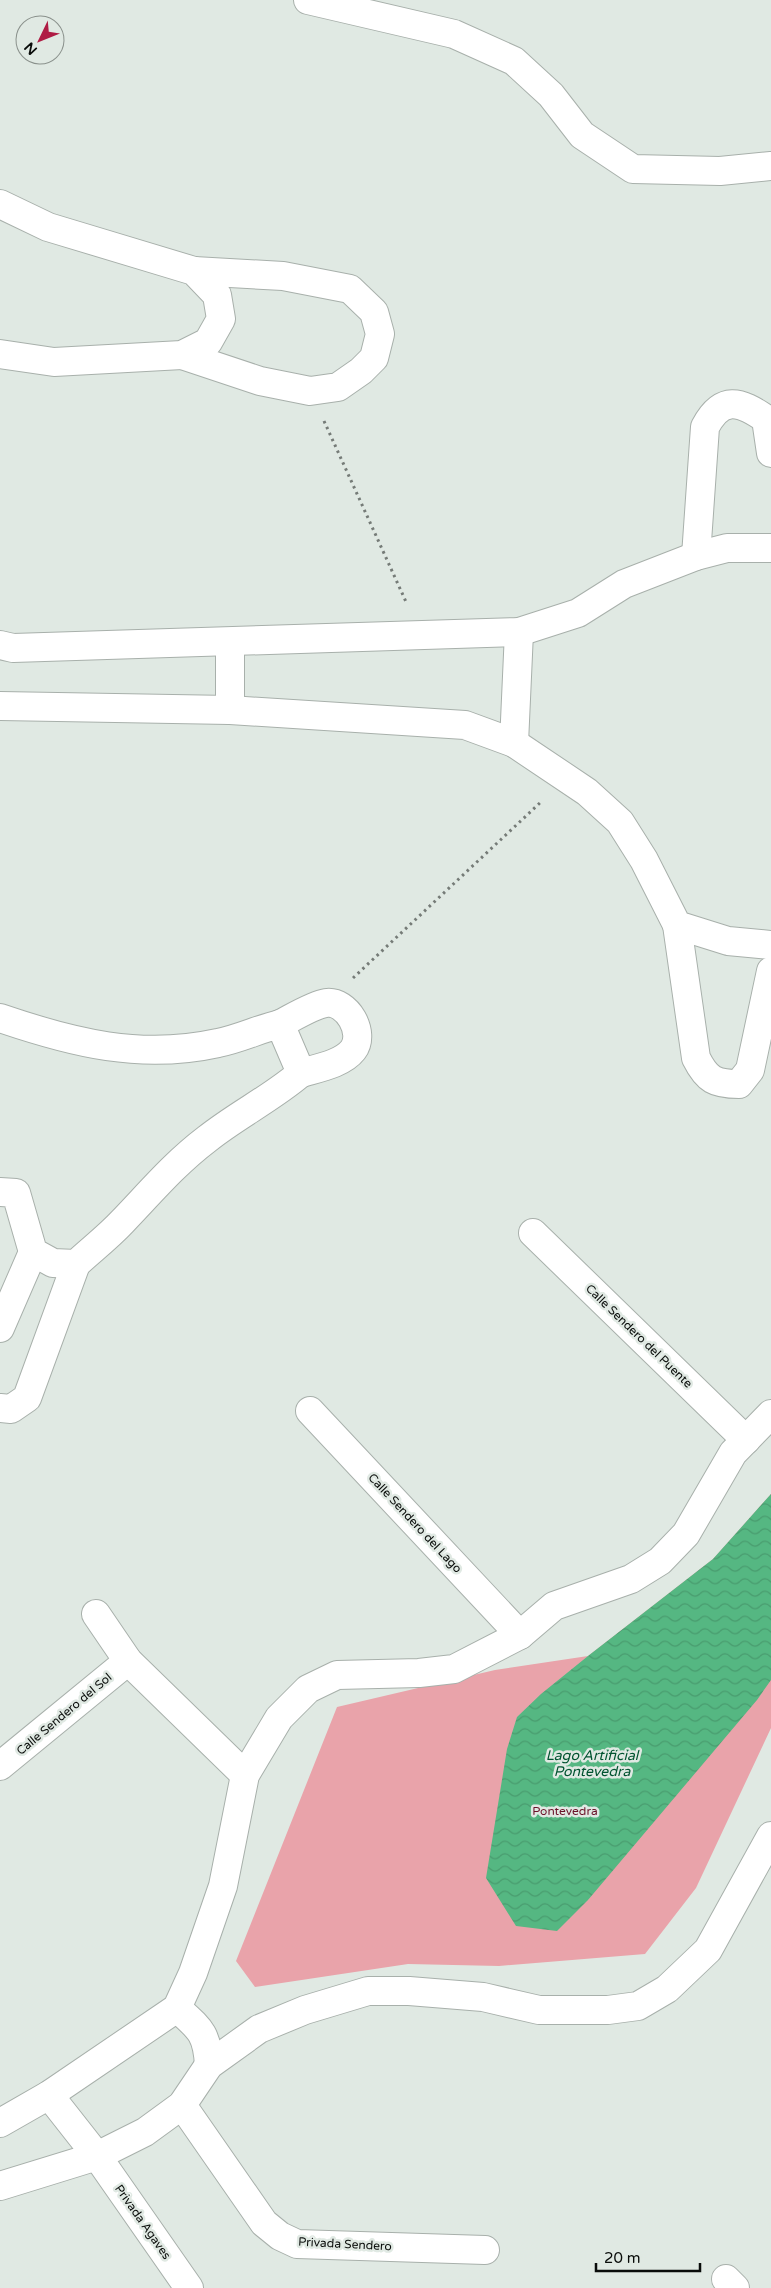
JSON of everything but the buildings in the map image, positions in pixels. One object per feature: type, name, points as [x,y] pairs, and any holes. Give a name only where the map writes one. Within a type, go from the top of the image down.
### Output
[{"type":"street","points":[[308,0],[454,34],[514,61],[551,95],[582,135],[633,169],[720,171],[771,166]]},
{"type":"street","points":[[0,204],[48,227],[194,271],[284,276],[350,289],[374,312],[380,334],[374,358],[338,387],[310,391],[260,381],[182,355],[54,362],[0,354]]},
{"type":"street","points":[[182,355],[208,342],[221,319],[217,295],[194,271]]},
{"type":"street","points":[[696,556],[705,426],[712,413],[723,405],[738,404],[752,409],[766,419],[771,453]]},
{"type":"street","points":[[0,645],[13,648],[519,632],[578,612],[624,584],[696,556],[727,548],[771,548]]},
{"type":"street","points":[[514,743],[519,632]]},
{"type":"street","points":[[230,642],[230,710]]},
{"type":"street","points":[[0,706],[230,710],[465,725],[514,743],[587,792],[620,822],[644,860],[678,925],[696,1058],[704,1074],[721,1084],[740,1084],[750,1070],[771,971]]},
{"type":"street","points":[[678,925],[728,941],[771,945]]},
{"type":"street","points":[[0,1018],[38,1031],[110,1048],[169,1050],[219,1043],[280,1024],[325,1003],[334,1004],[343,1009],[354,1022],[358,1035],[354,1048],[345,1058],[301,1073],[283,1088],[207,1139],[168,1171],[121,1223],[76,1264],[27,1398],[11,1409],[0,1408]]},
{"type":"street","points":[[280,1024],[301,1073]]},
{"type":"street","points":[[0,1192],[16,1194],[33,1252],[0,1328]]},
{"type":"street","name":"Calle Sendero del Puente","points":[[533,1233],[746,1440]]},
{"type":"street","points":[[33,1252],[53,1263],[76,1264]]},
{"type":"street","name":"Calle Sendero del Lago","points":[[310,1411],[520,1635]]},
{"type":"street","points":[[0,2123],[48,2095],[177,2008],[193,1973],[224,1886],[244,1775],[279,1718],[308,1689],[337,1675],[419,1673],[454,1669],[520,1635],[554,1606],[631,1579],[660,1561],[686,1534],[733,1453],[771,1414]]},
{"type":"street","points":[[96,1614],[128,1661],[244,1775]]},
{"type":"street","name":"Calle Sendero del Sol","points":[[0,1766],[128,1661]]},
{"type":"street","points":[[0,2186],[97,2156],[145,2132],[182,2105],[209,2065],[259,2029],[305,2010],[368,1991],[410,1991],[483,1997],[539,2010],[608,2010],[638,2006],[667,1989],[708,1950],[771,1836]]},
{"type":"street","points":[[177,2008],[195,2024],[208,2042],[209,2065]]},
{"type":"street","name":"Privada Agaves","points":[[48,2095],[97,2156],[189,2288]]},
{"type":"street","name":"Privada Sendero","points":[[182,2105],[264,2223],[280,2236],[296,2244],[486,2250]]},
{"type":"path","points":[[310,391],[421,636]]},
{"type":"path","points":[[325,1003],[566,778]]},
{"type":"green space","name":"Pontevedra","points":[[771,1494],[771,1728],[696,1888],[645,1954],[499,1966],[408,1964],[255,1987],[236,1961],[337,1707],[495,1670],[588,1656],[713,1559]]},
{"type":"water","name":"Lago Artificial Pontevedra","points":[[771,1494],[771,1680],[757,1700],[588,1900],[557,1931],[516,1926],[486,1878],[507,1749],[517,1717],[541,1694],[588,1656],[713,1559]]}]
